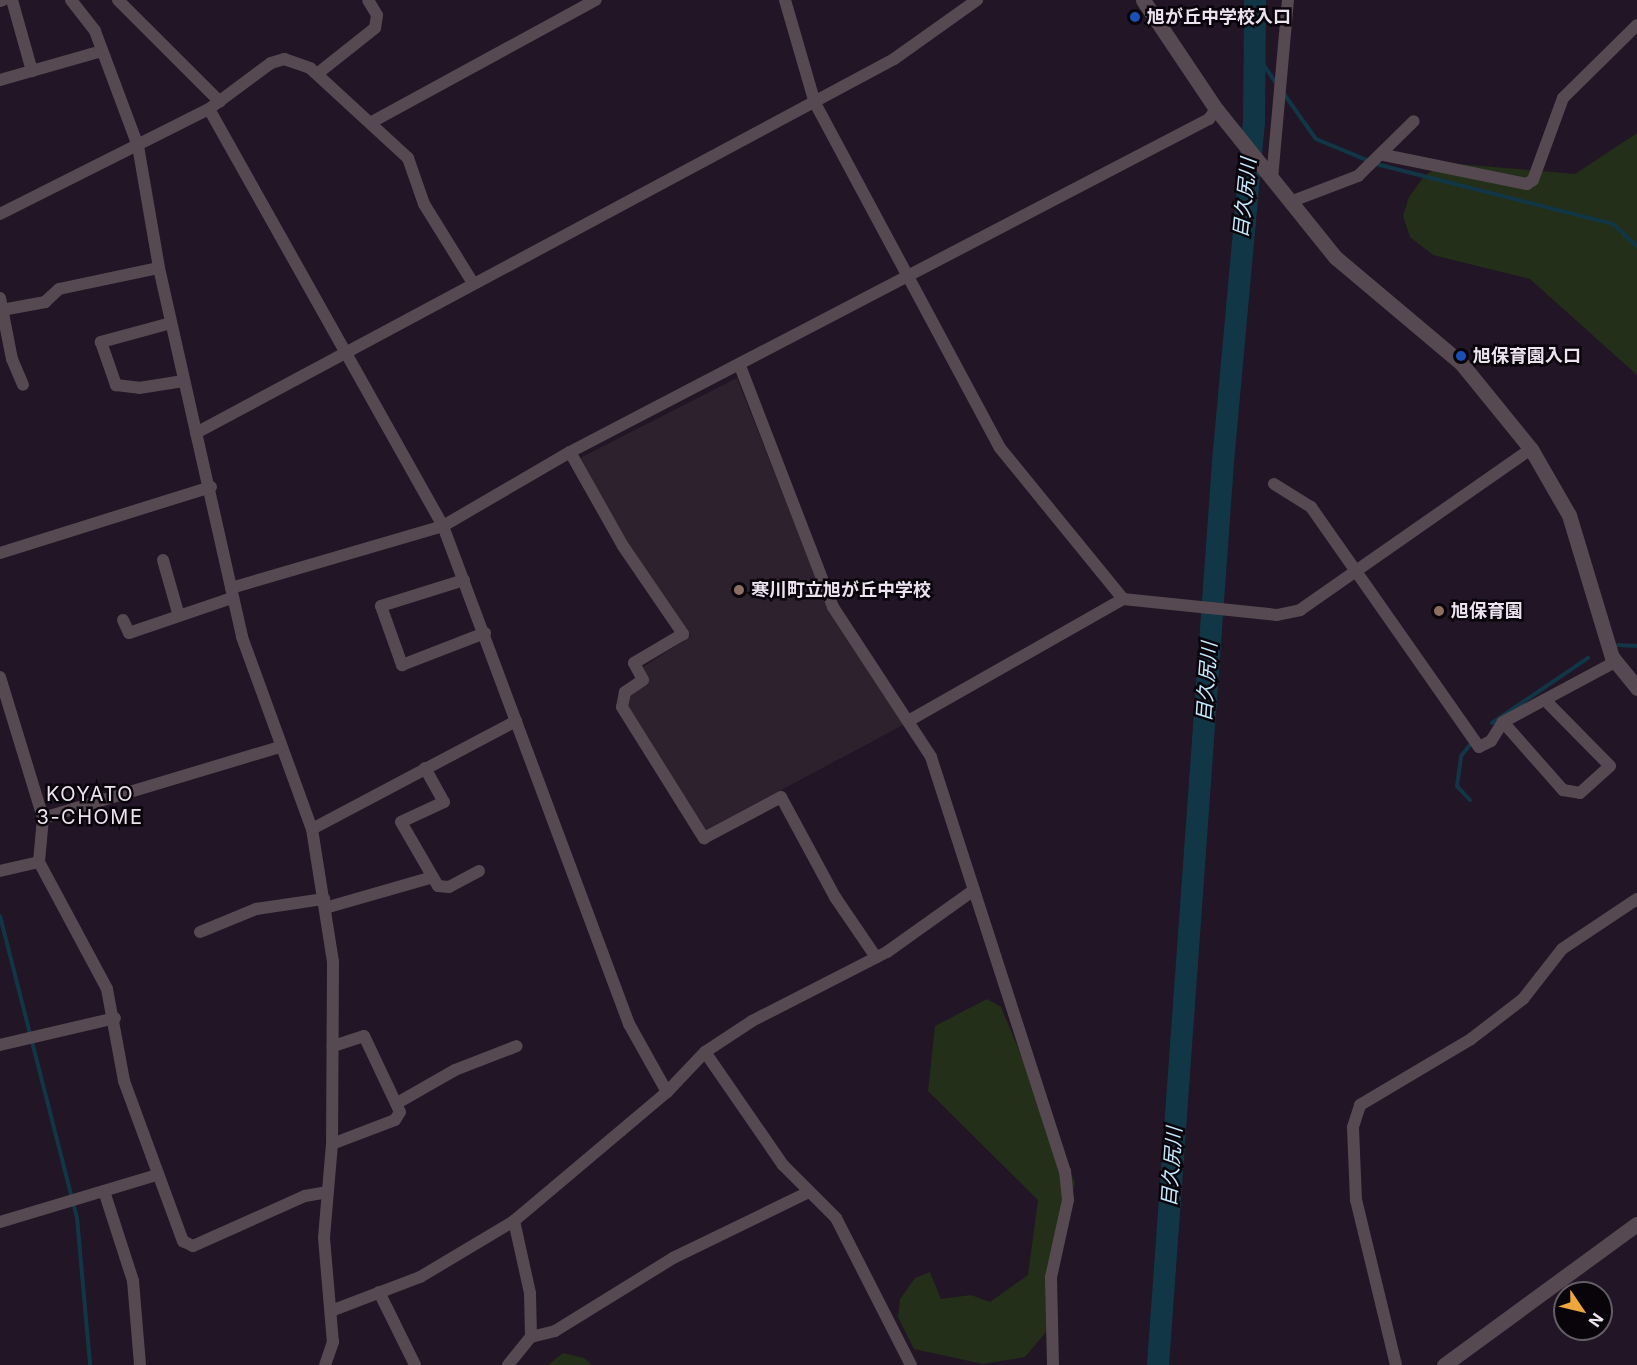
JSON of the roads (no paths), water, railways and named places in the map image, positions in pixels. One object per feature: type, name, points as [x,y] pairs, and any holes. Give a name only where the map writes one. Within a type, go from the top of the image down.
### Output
[{"type":"street","points":[[12,0],[32,70]]},
{"type":"street","points":[[71,0],[102,51],[138,146],[159,268],[183,381],[211,487],[231,593],[280,747],[312,829],[333,962],[332,1144],[324,1270],[331,1311],[333,1342],[325,1365]]},
{"type":"street","points":[[118,0],[220,102]]},
{"type":"street","points":[[317,74],[375,28],[377,15],[368,0]]},
{"type":"street","points":[[370,123],[596,0]]},
{"type":"street","points":[[784,0],[815,103],[910,276],[1000,448],[1123,599]]},
{"type":"street","points":[[196,433],[473,283],[815,103],[914,47],[976,0]]},
{"type":"street","points":[[1143,0],[1221,114],[1290,202],[1370,292],[1461,363],[1531,448],[1569,515],[1615,662],[1637,688]]},
{"type":"street","points":[[1270,177],[1288,0]]},
{"type":"street","points":[[1384,155],[1527,184],[1533,180],[1563,98],[1637,25]]},
{"type":"street","points":[[0,80],[102,51]]},
{"type":"street","points":[[0,214],[209,110],[271,63],[284,59],[317,74],[408,158],[424,204],[473,283]]},
{"type":"street","points":[[209,110],[442,526],[485,633],[629,1024],[667,1092]]},
{"type":"street","points":[[123,620],[129,633],[178,616],[231,593],[442,526],[570,452],[740,366],[1221,114]]},
{"type":"street","points":[[1290,202],[1341,185],[1384,155],[1414,122]]},
{"type":"street","points":[[23,384],[12,359],[1,304],[45,302],[59,290],[159,268]]},
{"type":"street","points":[[171,323],[101,342],[116,385],[139,388],[183,381]]},
{"type":"street","points":[[740,366],[833,607],[910,720],[931,757],[1065,1171],[1068,1200],[1052,1277],[1053,1365]]},
{"type":"street","points":[[910,720],[1123,599],[1236,611],[1300,610],[1358,573],[1531,448]]},
{"type":"street","points":[[570,452],[623,546],[683,634],[634,663],[643,680],[625,692],[622,707],[704,838],[781,797],[835,897],[876,957]]},
{"type":"street","points":[[1274,484],[1311,507],[1479,747],[1503,722],[1615,662]]},
{"type":"street","points":[[0,553],[211,487]]},
{"type":"street","points":[[163,560],[178,616]]},
{"type":"street","points":[[464,580],[381,606],[402,665],[485,633]]},
{"type":"street","points":[[0,677],[43,818],[39,862],[107,989],[115,1018],[124,1081],[183,1241],[193,1246],[305,1196],[328,1192]]},
{"type":"street","points":[[1503,722],[1563,790],[1581,793],[1610,766],[1545,700]]},
{"type":"street","points":[[312,829],[516,721]]},
{"type":"street","points":[[43,818],[280,747]]},
{"type":"street","points":[[425,768],[444,802],[401,822],[438,886],[449,888],[479,871]]},
{"type":"street","points":[[0,871],[39,862]]},
{"type":"street","points":[[200,932],[256,909],[325,904],[433,877]]},
{"type":"street","points":[[331,1311],[461,1256],[514,1221],[667,1092],[705,1052],[752,1021],[876,957],[974,890]]},
{"type":"street","points":[[1396,1365],[1356,1200],[1353,1127],[1359,1105],[1471,1039],[1523,999],[1562,949],[1635,904]]},
{"type":"street","points":[[0,1045],[115,1018]]},
{"type":"street","points":[[332,1144],[395,1120],[399,1102],[364,1036],[333,1046]]},
{"type":"street","points":[[399,1102],[455,1071],[517,1046]]},
{"type":"street","points":[[705,1052],[807,1193],[836,1218],[911,1365]]},
{"type":"street","points":[[0,1222],[73,1196],[104,1191],[157,1175]]},
{"type":"street","points":[[104,1191],[134,1281],[140,1365]]},
{"type":"street","points":[[507,1365],[531,1337],[555,1331],[673,1258],[807,1193]]},
{"type":"street","points":[[514,1221],[531,1293],[531,1337]]},
{"type":"street","points":[[1444,1365],[1637,1224]]},
{"type":"street","points":[[380,1292],[415,1365]]},
{"type":"waterway","name":"目久尻川","points":[[1158,1365],[1223,462],[1254,123],[1255,0]]},
{"type":"waterway","points":[[1255,52],[1276,83]]},
{"type":"waterway","points":[[1284,94],[1316,139],[1369,161]]},
{"type":"waterway","points":[[1376,164],[1613,224],[1637,246]]},
{"type":"waterway","points":[[1618,645],[1637,646]]},
{"type":"waterway","points":[[1492,723],[1588,658]]},
{"type":"waterway","points":[[1470,745],[1461,756],[1457,786],[1470,800]]},
{"type":"waterway","points":[[0,916],[77,1218],[90,1365]]},
{"type":"place","name":"旭が丘中学校入口","points":[[1135,17]]},
{"type":"place","name":"旭保育園入口","points":[[1461,356]]},
{"type":"place","name":"寒川町立旭が丘中学校","points":[[739,590]]},
{"type":"place","name":"旭保育園","points":[[1439,611]]},
{"type":"district","name":"KOYATO 3-CHOME","points":[[90,806]]}]
